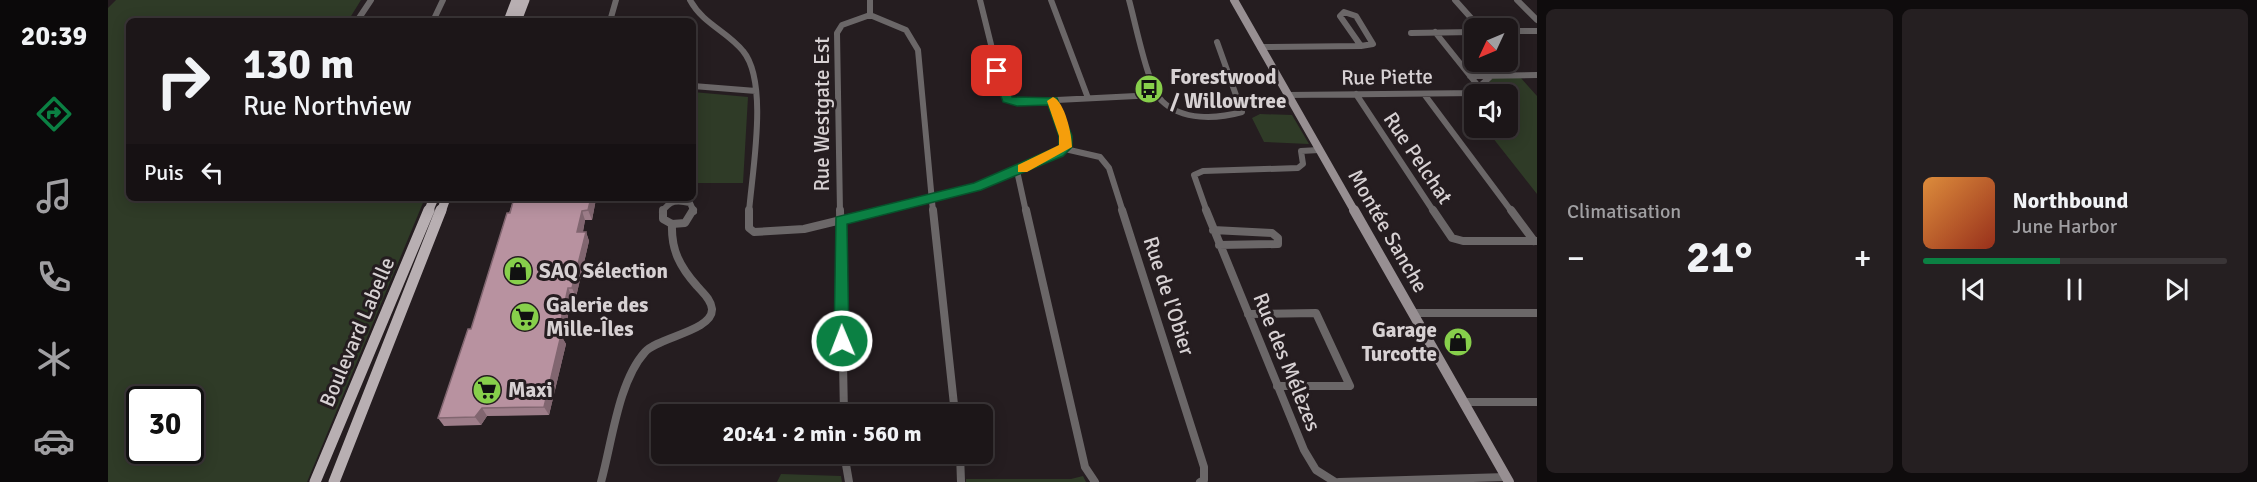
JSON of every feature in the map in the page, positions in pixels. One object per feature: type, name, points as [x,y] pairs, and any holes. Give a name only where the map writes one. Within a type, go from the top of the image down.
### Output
[{"type":"main road","points":[[509,18],[516,0]]},
{"type":"main road","points":[[518,18],[525,0]]},
{"type":"main road","name":"Boulevard Labelle","points":[[315,482],[433,201]]},
{"type":"main road","name":"Boulevard Labelle","points":[[334,482],[445,201]]},
{"type":"street","points":[[359,18],[371,0]]},
{"type":"street","points":[[434,18],[443,0]]},
{"type":"street","points":[[611,18],[616,0]]},
{"type":"street","points":[[690,0],[699,17],[748,56],[756,81],[749,228],[757,232],[786,231],[840,221],[977,187],[1017,171],[1065,149],[1066,138],[1052,101]]},
{"type":"street","points":[[870,0],[870,15],[904,27],[915,36],[918,50],[955,404]]},
{"type":"street","points":[[980,0],[1003,93],[1007,99],[1017,102],[1156,95]]},
{"type":"street","points":[[1050,0],[1088,98]]},
{"type":"street","points":[[1129,0],[1156,95],[1168,107],[1183,114],[1222,115],[1242,112],[1243,108],[1227,74],[1217,42]]},
{"type":"street","name":"Montée Sanche","points":[[1234,0],[1508,479]]},
{"type":"street","points":[[1455,0],[1471,18]]},
{"type":"street","points":[[1517,0],[1537,20]]},
{"type":"street","points":[[1260,46],[1361,46],[1372,45],[1374,42],[1354,15],[1341,13],[1340,17],[1361,46]]},
{"type":"street","name":"Rue Westgate Est","points":[[844,404],[837,33],[842,25],[870,15]]},
{"type":"street","points":[[1518,31],[1537,31]]},
{"type":"street","points":[[1435,32],[1477,84]]},
{"type":"street","points":[[1411,33],[1464,32]]},
{"type":"street","points":[[1470,76],[1537,75]]},
{"type":"street","name":"Rue Piette","points":[[1482,84],[1491,76]]},
{"type":"street","points":[[696,86],[756,91]]},
{"type":"street","name":"Rue Piette","points":[[1288,95],[1464,93]]},
{"type":"street","name":"Rue Pelchat","points":[[1356,94],[1455,239],[1536,241]]},
{"type":"street","points":[[1425,94],[1536,241]]},
{"type":"street","name":"Rue de l'Obier","points":[[1065,149],[1100,157],[1109,168],[1204,467],[1204,480],[1200,482]]},
{"type":"street","name":"Rue des Mélèzes","points":[[1319,150],[1301,151],[1303,164],[1298,168],[1203,171],[1194,176],[1213,230],[1312,466],[1323,479],[1335,482]]},
{"type":"street","points":[[1017,171],[1085,467],[1095,482]]},
{"type":"street","points":[[678,201],[666,204],[662,215],[672,224],[690,220],[694,212],[693,206],[684,201]]},
{"type":"street","points":[[601,482],[634,363],[654,343],[700,326],[713,314],[709,300],[672,251],[670,239],[672,224]]},
{"type":"street","points":[[1213,230],[1272,233],[1278,238],[1278,244],[1219,244]]},
{"type":"street","points":[[1248,314],[1316,313],[1350,386],[1277,386]]},
{"type":"street","points":[[1413,313],[1537,313]]},
{"type":"street","points":[[1463,402],[1537,402]]},
{"type":"street","points":[[845,464],[849,482]]},
{"type":"street","points":[[960,464],[961,482]]},
{"type":"street","points":[[1339,482],[1508,479]]},
{"type":"green space","points":[[116,0],[361,0],[350,18],[126,18],[126,201],[424,201],[307,482],[108,482],[108,8]]},
{"type":"green space","points":[[1493,78],[1521,78],[1537,96],[1537,194],[1493,138],[1518,138],[1518,84],[1487,84]]},
{"type":"green space","points":[[696,92],[748,97],[743,183],[696,183]]},
{"type":"green space","points":[[1260,114],[1292,115],[1309,144],[1264,142],[1252,118]]},
{"type":"green space","points":[[781,474],[841,476],[842,482],[777,482]]},
{"type":"green space","points":[[1083,476],[1086,482],[966,482],[966,479],[1071,479]]},
{"type":"building","name":"Galerie des Mille-Îles","points":[[513,201],[590,201],[588,210],[582,211],[577,232],[586,232],[572,288],[568,288],[558,334],[561,335],[544,407],[482,408],[475,417],[438,418],[468,329],[471,329],[507,213],[510,213]]},
{"type":"slow traffic","points":[[1023,168],[1059,153],[1066,147],[1065,136],[1053,101]]},
{"type":"place","name":"Forestwood / Willowtree","points":[[1149,89]]},
{"type":"place","name":"SAQ Sélection","points":[[518,271]]},
{"type":"place","name":"Galerie des Mille-Îles","points":[[525,317]]},
{"type":"place","name":"Garage Turcotte","points":[[1458,342]]},
{"type":"place","name":"Maxi","points":[[487,390]]},
{"type":"route","points":[[842,341],[840,221],[977,187],[1059,153],[1066,147],[1065,136],[1052,101],[1017,102],[1007,99],[997,71]]}]
